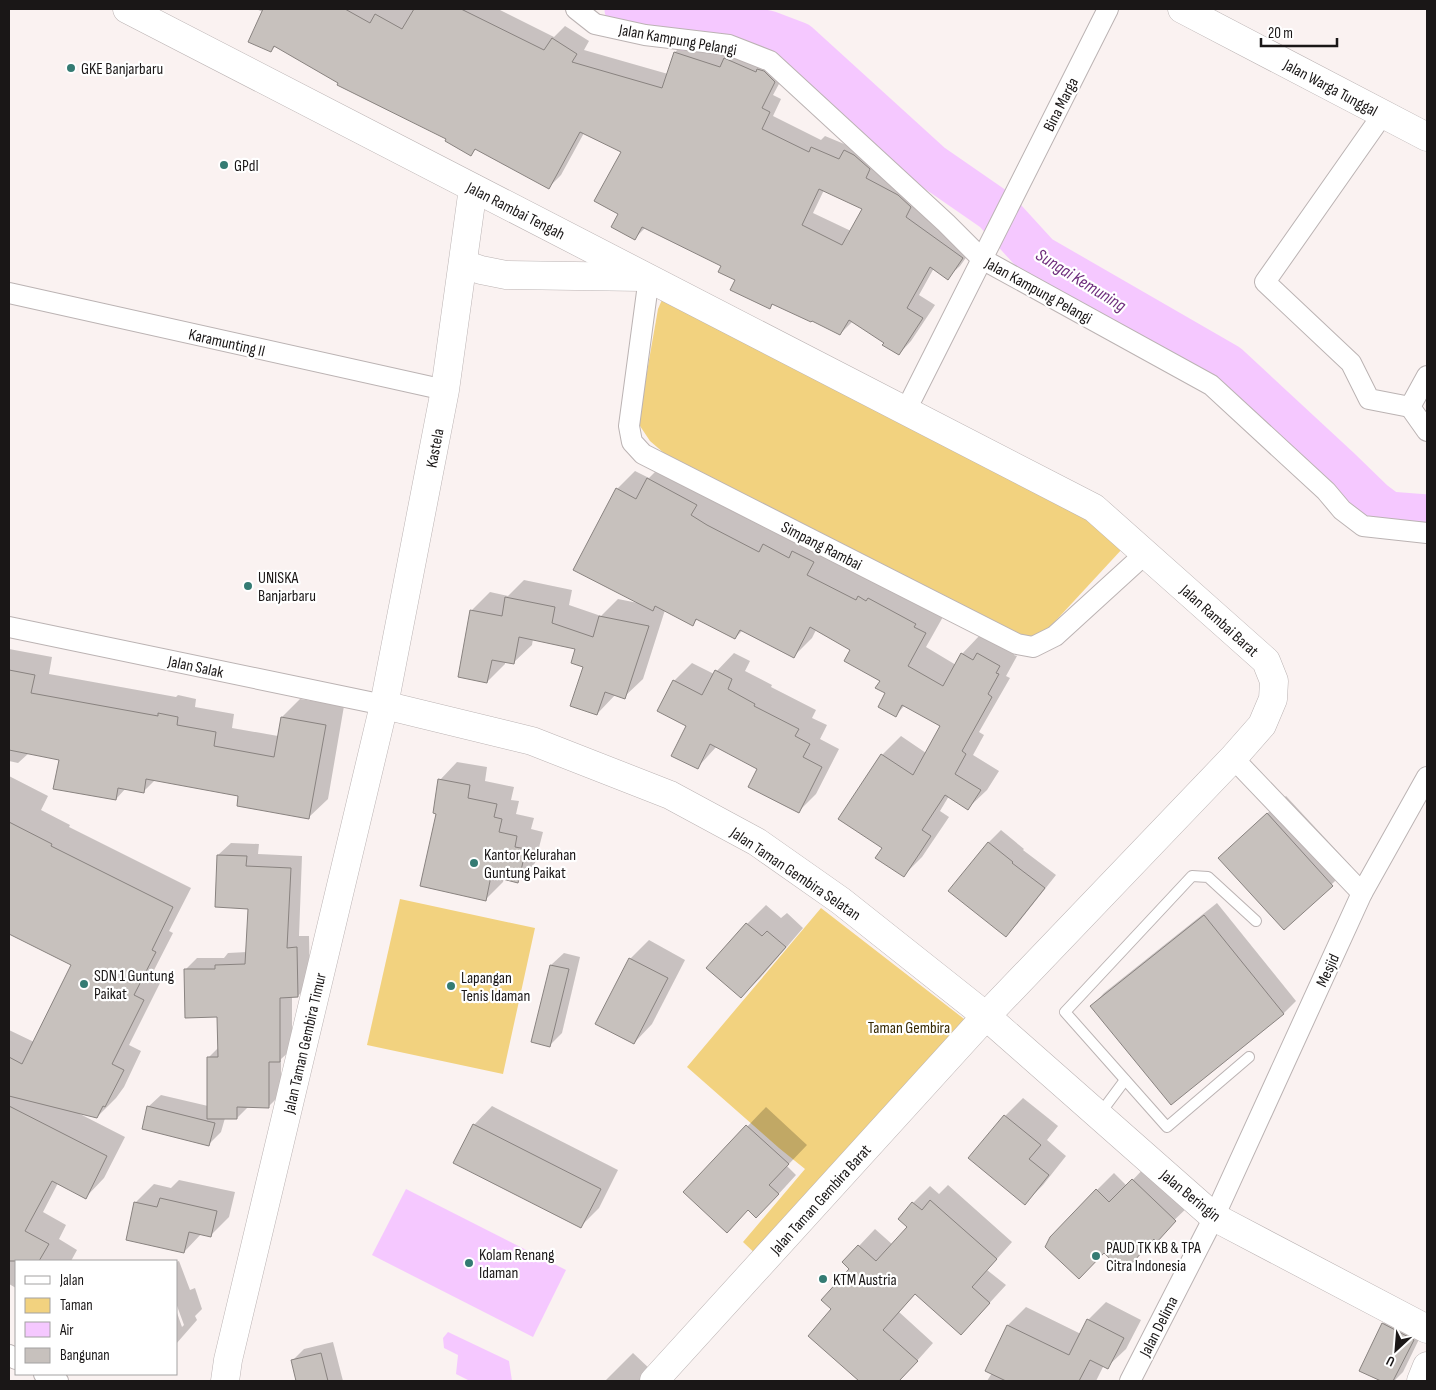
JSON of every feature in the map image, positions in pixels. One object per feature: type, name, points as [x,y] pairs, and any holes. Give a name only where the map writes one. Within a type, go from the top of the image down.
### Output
[{"type":"street","name":"Jalan Rambai Tengah","points":[[127,9],[906,410]]},
{"type":"street","name":"Jalan Kampung Pelangi","points":[[576,9],[595,24],[645,35],[729,46],[770,61],[983,257],[1211,385],[1326,491],[1342,510],[1362,526],[1427,533]]},
{"type":"street","name":"Bina Marga","points":[[983,257],[1108,9]]},
{"type":"street","name":"Jalan Warga Tunggal","points":[[1182,9],[1427,137]]},
{"type":"street","points":[[1383,114],[1265,282],[1351,364],[1369,398],[1410,407],[1427,431]]},
{"type":"street","name":"Kastela","points":[[384,705],[445,390],[473,188]]},
{"type":"street","points":[[906,410],[983,257]]},
{"type":"street","points":[[462,264],[506,275],[648,277]]},
{"type":"street","name":"Simpang Rambai","points":[[648,277],[629,426],[632,442],[643,454],[1017,644],[1033,647],[1055,636],[1146,553]]},
{"type":"street","name":"Karamunting II","points":[[9,293],[445,390]]},
{"type":"street","points":[[1410,407],[1427,376]]},
{"type":"street","name":"Jalan Rambai Barat","points":[[906,410],[1094,508],[1266,662],[1274,681],[1272,699],[1262,725],[1233,758],[986,1016]]},
{"type":"street","name":"Jalan Salak","points":[[9,627],[384,705]]},
{"type":"street","name":"Jalan Taman Gembira Selatan","points":[[384,705],[532,741],[670,795],[757,842],[841,901],[986,1016]]},
{"type":"street","name":"Jalan Taman Gembira Timur","points":[[223,1374],[384,705]]},
{"type":"street","points":[[1233,758],[1362,893]]},
{"type":"street","name":"Mesjid","points":[[1214,1217],[1362,893],[1427,777]]},
{"type":"street","name":"Jalan Beringin","points":[[986,1016],[1214,1217],[1427,1329]]},
{"type":"street","name":"Jalan Taman Gembira Barat","points":[[654,1381],[986,1016]]},
{"type":"street","name":"Jalan Delima","points":[[1130,1381],[1214,1217]]},
{"type":"street","points":[[1421,1381],[1427,1366]]},
{"type":"street","points":[[46,1375],[58,1381]]},
{"type":"lane","points":[[1249,1057],[1166,1127],[1065,1012],[1192,876],[1208,878],[1256,921]]},
{"type":"lane","points":[[1098,1116],[1125,1080]]},
{"type":"green space","points":[[664,295],[1092,518],[1123,548],[1049,628],[1032,638],[1019,638],[665,454],[650,441],[638,423],[658,309]]},
{"type":"green space","name":"Lapangan Tenis Idaman","points":[[400,899],[535,928],[503,1074],[367,1045]]},
{"type":"green space","name":"Taman Gembira","points":[[821,908],[968,1022],[761,1259],[743,1242],[805,1169],[687,1067]]},
{"type":"water","name":"Kolam Renang Idaman","points":[[406,1189],[566,1270],[533,1337],[372,1255]]},
{"type":"water","points":[[448,1332],[509,1361],[512,1381],[470,1381],[456,1374],[458,1355],[444,1348],[443,1338]]},
{"type":"building","points":[[263,9],[345,9],[370,23],[375,14],[402,29],[414,9],[461,9],[544,50],[552,38],[577,54],[572,62],[662,88],[674,52],[720,67],[724,58],[756,72],[757,69],[764,71],[775,82],[762,108],[770,112],[762,129],[809,152],[811,147],[839,159],[844,150],[854,155],[870,169],[866,178],[898,195],[911,207],[906,217],[963,258],[948,280],[930,267],[907,308],[923,318],[899,355],[882,345],[884,343],[849,320],[840,335],[772,304],[770,309],[730,290],[735,280],[718,272],[721,266],[642,227],[635,240],[611,227],[618,214],[594,201],[621,152],[580,132],[549,189],[475,149],[471,156],[445,141],[446,139],[337,85],[338,83],[274,46],[271,52],[248,42]],"holes":[[[819,189],[862,209],[842,245],[802,225]]]},
{"type":"building","points":[[647,478],[697,505],[691,515],[707,525],[759,552],[763,544],[789,558],[792,551],[814,562],[807,575],[856,600],[858,596],[866,601],[868,598],[916,624],[914,627],[926,633],[908,666],[943,686],[961,653],[973,660],[977,653],[1000,666],[996,673],[999,674],[988,694],[992,697],[962,751],[966,754],[955,774],[981,790],[968,810],[945,795],[922,830],[931,836],[904,877],[875,858],[882,848],[838,819],[881,754],[913,775],[940,726],[902,705],[896,717],[878,707],[885,693],[875,688],[880,681],[844,661],[850,650],[810,627],[794,658],[740,630],[735,639],[696,619],[693,626],[655,606],[653,611],[573,570],[616,488],[636,499]]},
{"type":"building","points":[[505,597],[555,607],[552,623],[593,637],[599,616],[649,626],[625,699],[605,692],[597,715],[570,706],[583,667],[571,663],[575,649],[519,637],[514,664],[492,660],[487,683],[458,677],[470,610],[502,616]]},
{"type":"building","points":[[9,670],[35,675],[31,693],[158,716],[158,713],[178,717],[177,725],[216,732],[214,746],[274,757],[281,717],[326,725],[309,819],[237,806],[238,796],[146,779],[144,793],[118,788],[116,800],[53,789],[59,760],[9,750]]},
{"type":"building","points":[[715,670],[732,679],[728,689],[755,704],[754,706],[799,729],[795,736],[810,744],[803,757],[822,767],[799,813],[748,787],[757,769],[710,744],[698,769],[671,756],[686,726],[657,711],[673,680],[702,695]]},
{"type":"building","name":"Kantor Kelurahan Guntung Paikat","points":[[438,779],[470,785],[468,798],[497,804],[494,817],[502,819],[499,832],[517,836],[515,847],[526,849],[518,883],[491,876],[486,901],[420,886],[436,814],[433,813]]},
{"type":"building","points":[[1267,813],[1333,886],[1284,930],[1218,858]]},
{"type":"building","name":"SDN 1 Guntung Paikat","points":[[9,822],[52,844],[51,846],[173,907],[152,950],[156,952],[134,995],[144,1000],[112,1064],[124,1070],[105,1107],[103,1106],[97,1118],[9,1096],[9,1057],[22,1064],[71,965],[9,934]]},
{"type":"building","points":[[988,842],[1045,888],[1006,937],[948,891]]},
{"type":"building","points":[[217,855],[247,856],[246,866],[291,868],[287,948],[297,947],[298,997],[280,998],[280,1062],[269,1062],[269,1108],[237,1107],[237,1119],[207,1119],[207,1057],[218,1057],[217,1017],[185,1018],[184,969],[215,969],[215,965],[245,964],[248,909],[215,907]]},
{"type":"building","points":[[1204,915],[1284,1014],[1171,1105],[1090,1006]]},
{"type":"building","points":[[746,923],[762,936],[767,931],[786,947],[741,998],[706,968]]},
{"type":"building","points":[[629,958],[668,978],[634,1044],[595,1024]]},
{"type":"building","points":[[550,965],[569,969],[550,1047],[531,1042]]},
{"type":"building","points":[[9,1106],[107,1156],[86,1199],[52,1181],[25,1231],[49,1244],[40,1260],[9,1261]]},
{"type":"building","points":[[147,1106],[215,1123],[209,1146],[142,1129]]},
{"type":"building","points":[[1004,1115],[1041,1145],[1029,1159],[1049,1175],[1025,1205],[968,1158]]},
{"type":"building","points":[[473,1124],[601,1189],[581,1228],[453,1163]]},
{"type":"building","points":[[746,1125],[789,1164],[769,1185],[779,1194],[756,1218],[748,1210],[727,1233],[683,1192]]},
{"type":"building","points":[[1132,1179],[1176,1221],[1157,1242],[1154,1239],[1124,1272],[1104,1253],[1079,1279],[1045,1247],[1050,1237],[1096,1189],[1109,1202]]},
{"type":"building","points":[[160,1198],[217,1211],[211,1237],[189,1232],[184,1253],[126,1240],[134,1202],[157,1207]]},
{"type":"building","points":[[930,1200],[997,1259],[972,1287],[990,1303],[961,1335],[915,1294],[883,1330],[918,1361],[899,1381],[859,1381],[808,1336],[831,1309],[821,1300],[849,1269],[842,1262],[858,1245],[876,1261],[907,1227],[898,1219],[912,1202],[922,1210]]},
{"type":"building","points":[[1087,1319],[1124,1338],[1108,1369],[1090,1360],[1079,1381],[1006,1381],[985,1371],[1007,1325],[1069,1355]]},
{"type":"building","points":[[1382,1323],[1414,1340],[1393,1381],[1381,1381],[1359,1371]]},
{"type":"building","points":[[321,1353],[328,1381],[296,1381],[291,1360]]},
{"type":"waterway","name":"Sungai Kemuning","points":[[627,9],[659,23],[684,28],[712,29],[738,27],[768,33],[797,44],[930,165],[995,210],[1038,257],[1227,366],[1372,502],[1388,514],[1427,517]]},
{"type":"waterway","points":[[736,9],[738,27]]},
{"type":"place","name":"GKE Banjarbaru","points":[[71,68]]},
{"type":"place","name":"GPdI","points":[[224,165]]},
{"type":"place","name":"UNISKA Banjarbaru","points":[[248,586]]},
{"type":"place","name":"Kantor Kelurahan Guntung Paikat","points":[[474,863]]},
{"type":"place","name":"SDN 1 Guntung Paikat","points":[[84,984]]},
{"type":"place","name":"Lapangan Tenis Idaman","points":[[451,986]]},
{"type":"place","name":"PAUD TK KB & TPA Citra Indonesia","points":[[1096,1256]]},
{"type":"place","name":"Kolam Renang Idaman","points":[[469,1263]]},
{"type":"place","name":"KTM Austria","points":[[823,1279]]}]
